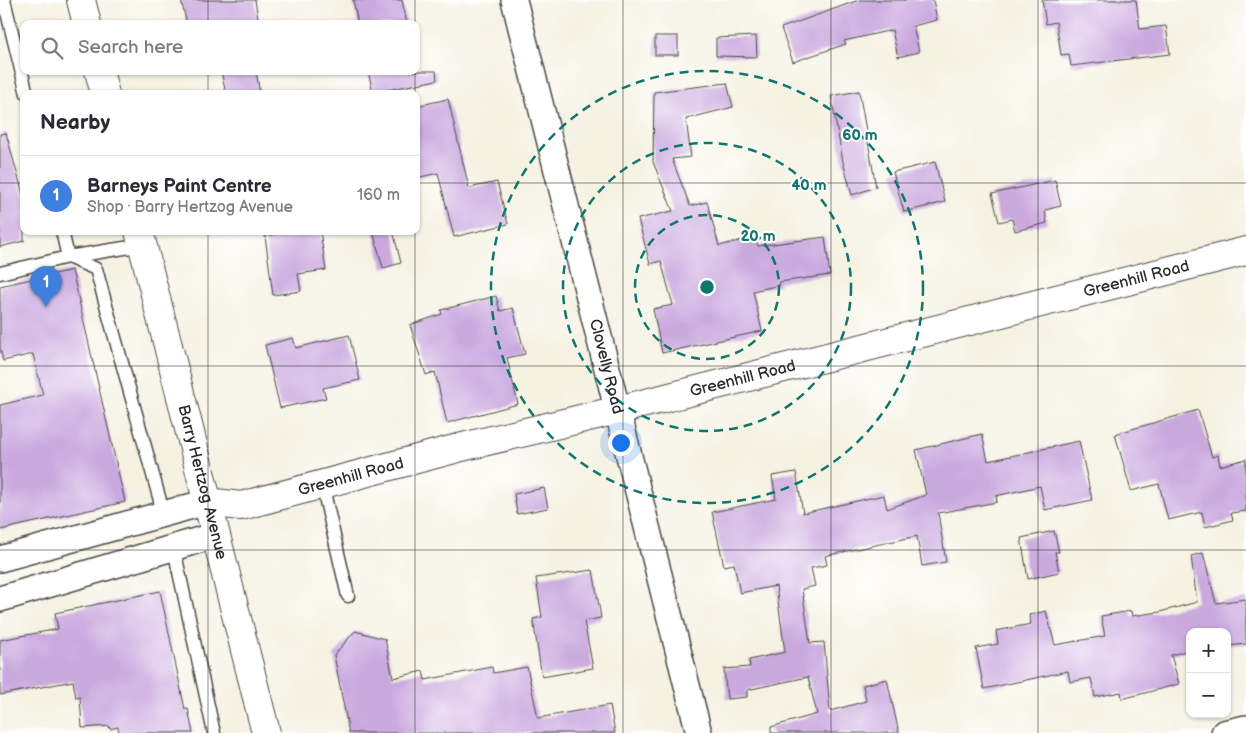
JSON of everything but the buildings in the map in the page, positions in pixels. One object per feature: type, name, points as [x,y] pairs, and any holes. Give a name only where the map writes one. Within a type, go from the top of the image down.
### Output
[{"type":"street","points":[[82,0],[86,20]]},
{"type":"street","name":"Clovelly Road","points":[[514,0],[699,733]]},
{"type":"street","points":[[100,75],[104,90]]},
{"type":"street","name":"Barry Hertzog Avenue","points":[[141,238],[266,733]]},
{"type":"street","name":"Greenhill Road","points":[[0,559],[207,502],[241,506],[458,448],[618,410],[1246,251]]},
{"type":"street","points":[[0,599],[216,535],[241,506]]},
{"type":"street","points":[[1224,733],[1246,728]]},
{"type":"lane","points":[[4,0],[20,65]]},
{"type":"lane","points":[[22,75],[26,90]]},
{"type":"lane","points":[[63,235],[68,257]]},
{"type":"lane","points":[[0,273],[141,238]]},
{"type":"lane","points":[[68,257],[96,269],[164,515]]},
{"type":"lane","points":[[322,484],[348,596]]},
{"type":"lane","points":[[174,549],[214,733]]},
{"type":"place","name":"Barneys Paint Centre","points":[[46,307]]}]
